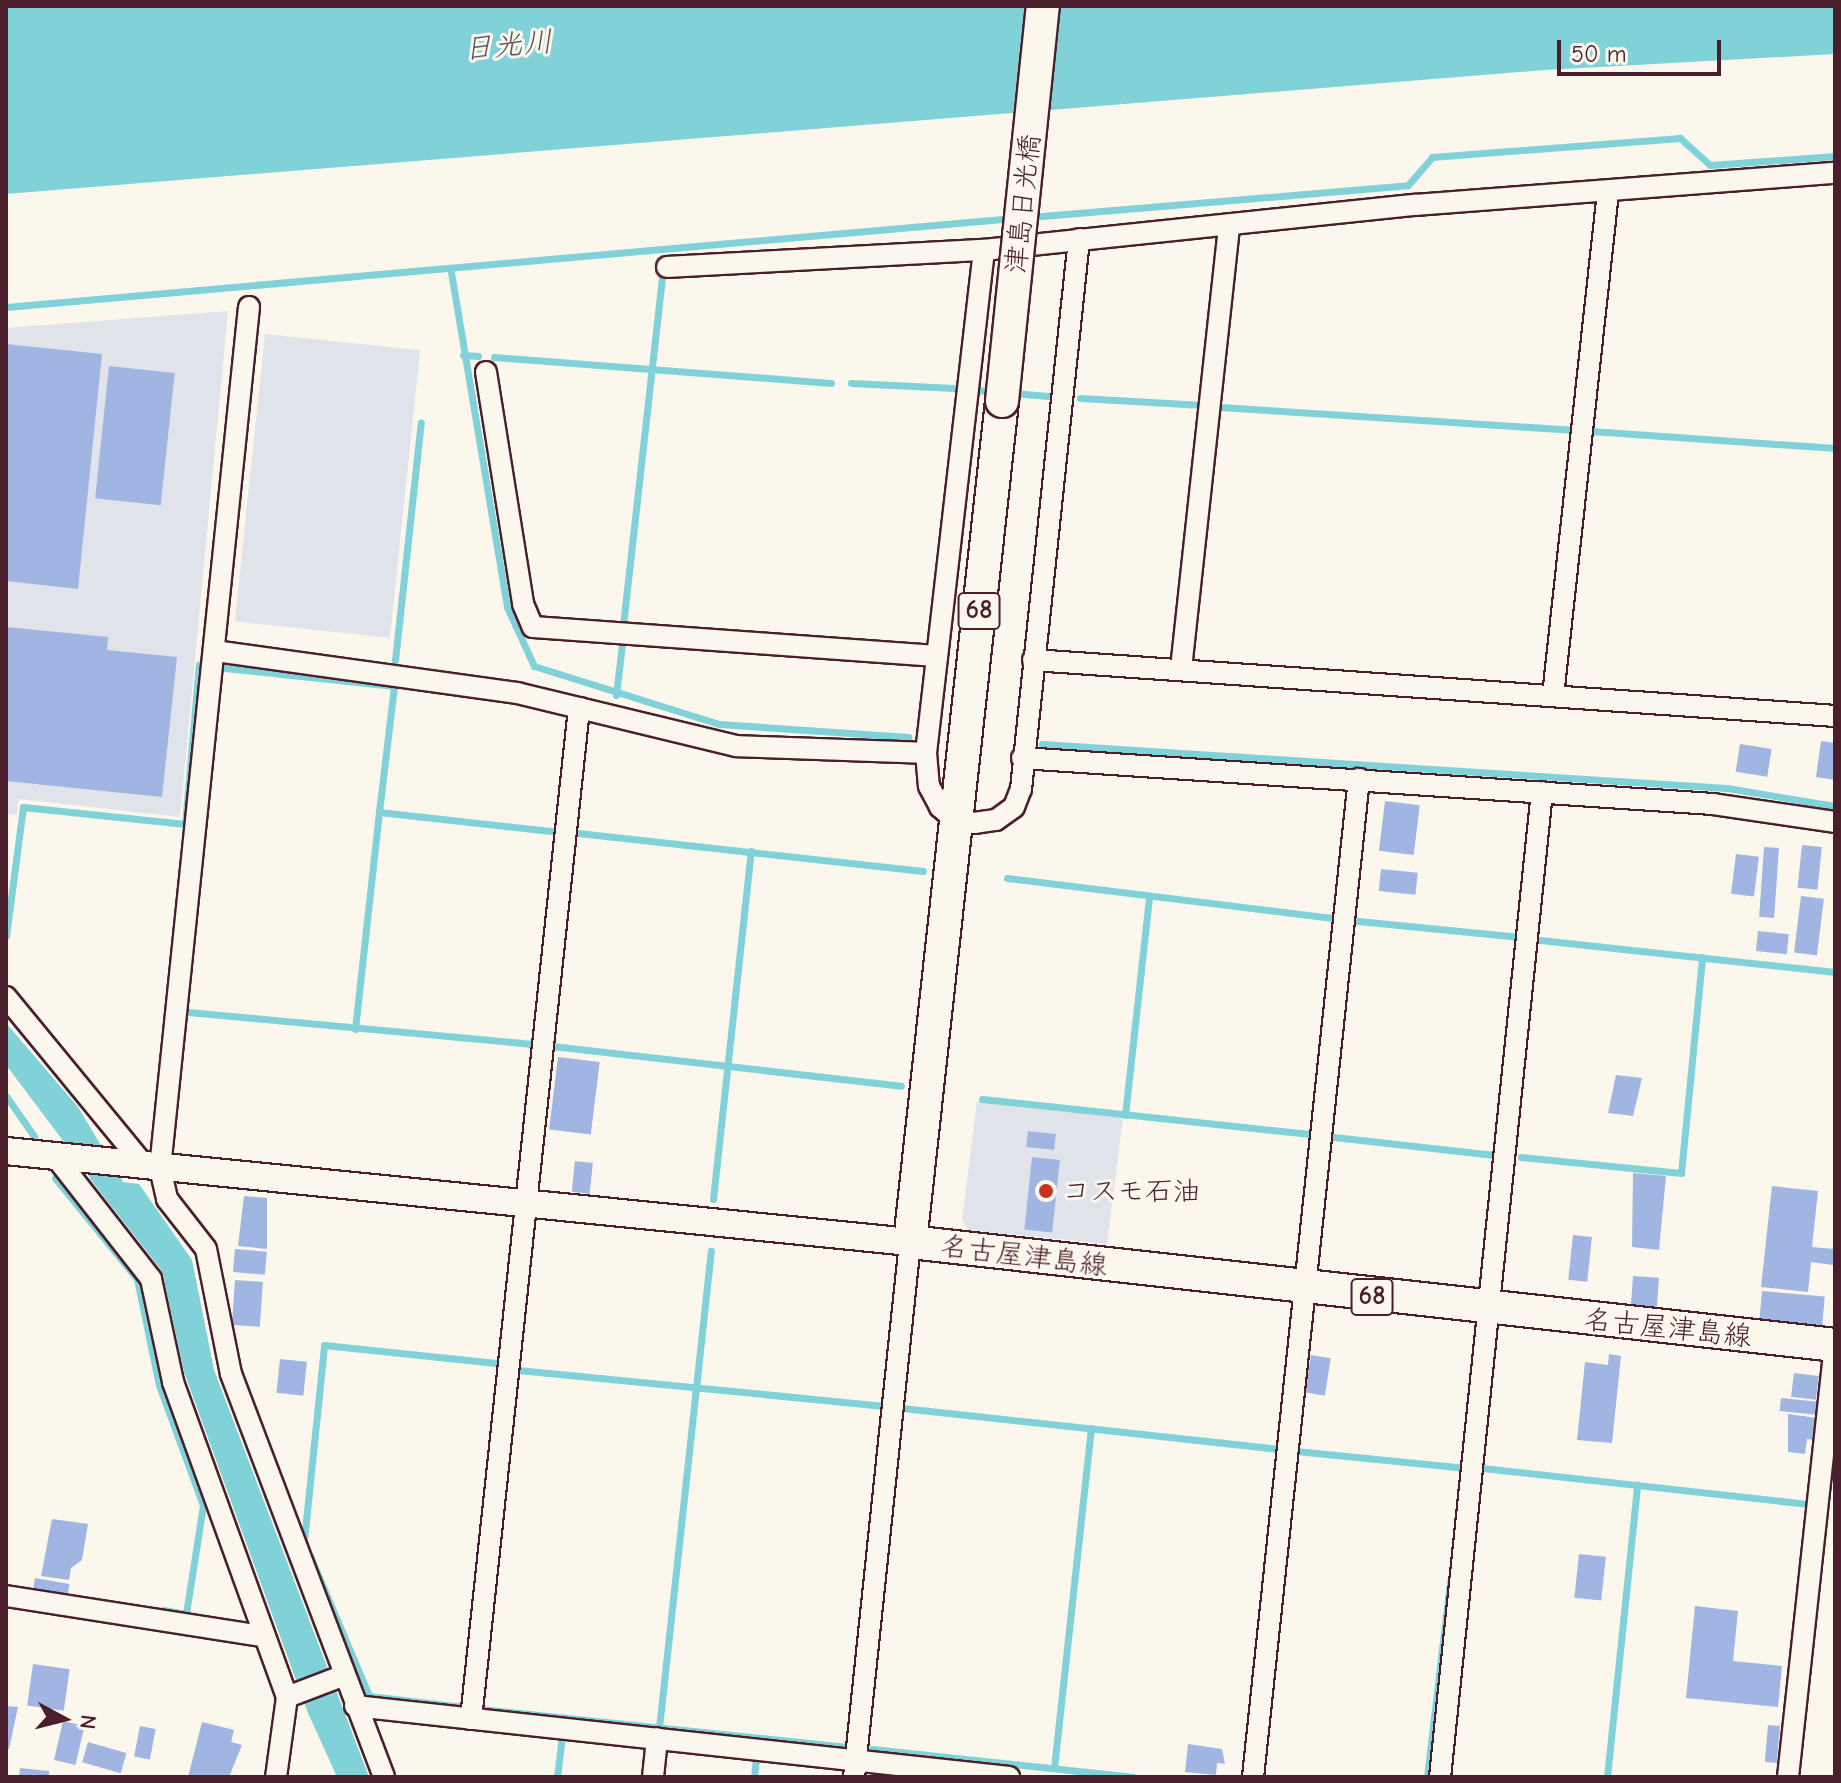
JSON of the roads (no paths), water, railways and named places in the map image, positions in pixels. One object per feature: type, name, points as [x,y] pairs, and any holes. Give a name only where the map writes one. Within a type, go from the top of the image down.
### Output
[{"type":"main road","name":"津島日光橋","points":[[1002,401],[1043,6]]},
{"type":"main road","name":"名古屋津島線","points":[[1002,401],[910,1242],[1305,1289],[1835,1345]]},
{"type":"street","points":[[667,267],[984,250],[1229,225],[1835,173]]},
{"type":"street","points":[[1553,696],[1608,192]]},
{"type":"street","points":[[1181,669],[1229,225]]},
{"type":"street","points":[[984,250],[926,753],[929,786],[956,821],[996,820],[1014,807],[1079,239]]},
{"type":"street","points":[[145,1166],[215,651],[249,307]]},
{"type":"street","points":[[486,372],[523,604],[533,627],[937,656]]},
{"type":"street","points":[[215,651],[517,693],[736,746],[926,753]]},
{"type":"street","points":[[1033,660],[1835,716]]},
{"type":"street","points":[[471,1719],[579,708]]},
{"type":"street","points":[[1022,758],[1713,804],[1835,822]]},
{"type":"street","points":[[1253,1777],[1359,779]]},
{"type":"street","points":[[1440,1777],[1492,1309],[1542,792]]},
{"type":"street","points":[[6,997],[145,1166],[206,1249],[231,1374],[338,1677],[355,1706],[384,1777]]},
{"type":"street","points":[[6,1151],[525,1206],[910,1242],[855,1769]]},
{"type":"street","points":[[62,1156],[151,1279],[173,1382],[262,1636],[290,1696],[276,1777]]},
{"type":"street","points":[[1788,1777],[1835,1345]]},
{"type":"street","points":[[6,1596],[262,1636]]},
{"type":"street","points":[[290,1696],[338,1677]]},
{"type":"street","points":[[355,1706],[657,1738],[855,1769],[1009,1777]]},
{"type":"street","points":[[653,1777],[657,1738]]},
{"type":"water","name":"日光川","points":[[6,6],[1835,6],[1835,54],[1546,70],[6,194]]},
{"type":"water","points":[[6,1023],[78,1107],[123,1182],[139,1184],[192,1260],[214,1370],[369,1777],[337,1777],[308,1713],[184,1372],[162,1271],[91,1180],[72,1142],[64,1142],[6,1065]]},
{"type":"waterway","points":[[1030,217],[1408,185],[1432,157],[1680,138],[1710,165],[1835,156]]},
{"type":"waterway","points":[[6,307],[1014,218]]},
{"type":"waterway","points":[[451,272],[507,607],[534,666],[719,724],[909,737]]},
{"type":"waterway","points":[[623,625],[662,276]]},
{"type":"waterway","points":[[463,355],[478,356]]},
{"type":"waterway","points":[[494,357],[831,383]]},
{"type":"waterway","points":[[851,383],[954,388]]},
{"type":"waterway","points":[[978,390],[997,392]]},
{"type":"waterway","points":[[1013,393],[1051,396]]},
{"type":"waterway","points":[[1080,398],[1203,405]]},
{"type":"waterway","points":[[1220,407],[1576,430]]},
{"type":"waterway","points":[[395,660],[421,422]]},
{"type":"waterway","points":[[1591,431],[1835,448]]},
{"type":"waterway","points":[[616,695],[622,644]]},
{"type":"waterway","points":[[6,936],[23,807],[185,824],[199,665],[204,666]]},
{"type":"waterway","points":[[225,668],[394,686],[379,812],[551,831]]},
{"type":"waterway","points":[[1042,744],[1727,788],[1835,806]]},
{"type":"waterway","points":[[355,1029],[379,812]]},
{"type":"waterway","points":[[578,833],[923,871]]},
{"type":"waterway","points":[[713,1199],[751,851]]},
{"type":"waterway","points":[[1007,878],[1335,918]]},
{"type":"waterway","points":[[1125,1115],[1149,898]]},
{"type":"waterway","points":[[1358,921],[1520,937]]},
{"type":"waterway","points":[[1540,940],[1835,972]]},
{"type":"waterway","points":[[1521,1157],[1681,1173],[1702,957]]},
{"type":"waterway","points":[[188,1012],[530,1044]]},
{"type":"waterway","points":[[552,1046],[901,1086]]},
{"type":"waterway","points":[[6,1096],[34,1136]]},
{"type":"waterway","points":[[982,1099],[1310,1134]]},
{"type":"waterway","points":[[1334,1137],[1494,1155]]},
{"type":"waterway","points":[[55,1178],[137,1279],[159,1385],[203,1505],[186,1614],[163,1610]]},
{"type":"waterway","points":[[659,1728],[711,1251]]},
{"type":"waterway","points":[[304,1540],[324,1345],[496,1363]]},
{"type":"waterway","points":[[518,1370],[884,1406]]},
{"type":"waterway","points":[[902,1408],[1281,1449]]},
{"type":"waterway","points":[[1054,1768],[1091,1428]]},
{"type":"waterway","points":[[1296,1451],[1466,1468]]},
{"type":"waterway","points":[[1482,1468],[1807,1504]]},
{"type":"waterway","points":[[1607,1777],[1637,1485]]},
{"type":"waterway","points":[[310,1556],[369,1696],[463,1707]]},
{"type":"waterway","points":[[1427,1777],[1450,1581]]},
{"type":"waterway","points":[[480,1709],[845,1747]]},
{"type":"waterway","points":[[557,1777],[561,1742]]},
{"type":"waterway","points":[[872,1749],[1133,1777]]},
{"type":"waterway","points":[[754,1777],[756,1758]]},
{"type":"place","name":"コスモ石油","points":[[1046,1191]]}]
